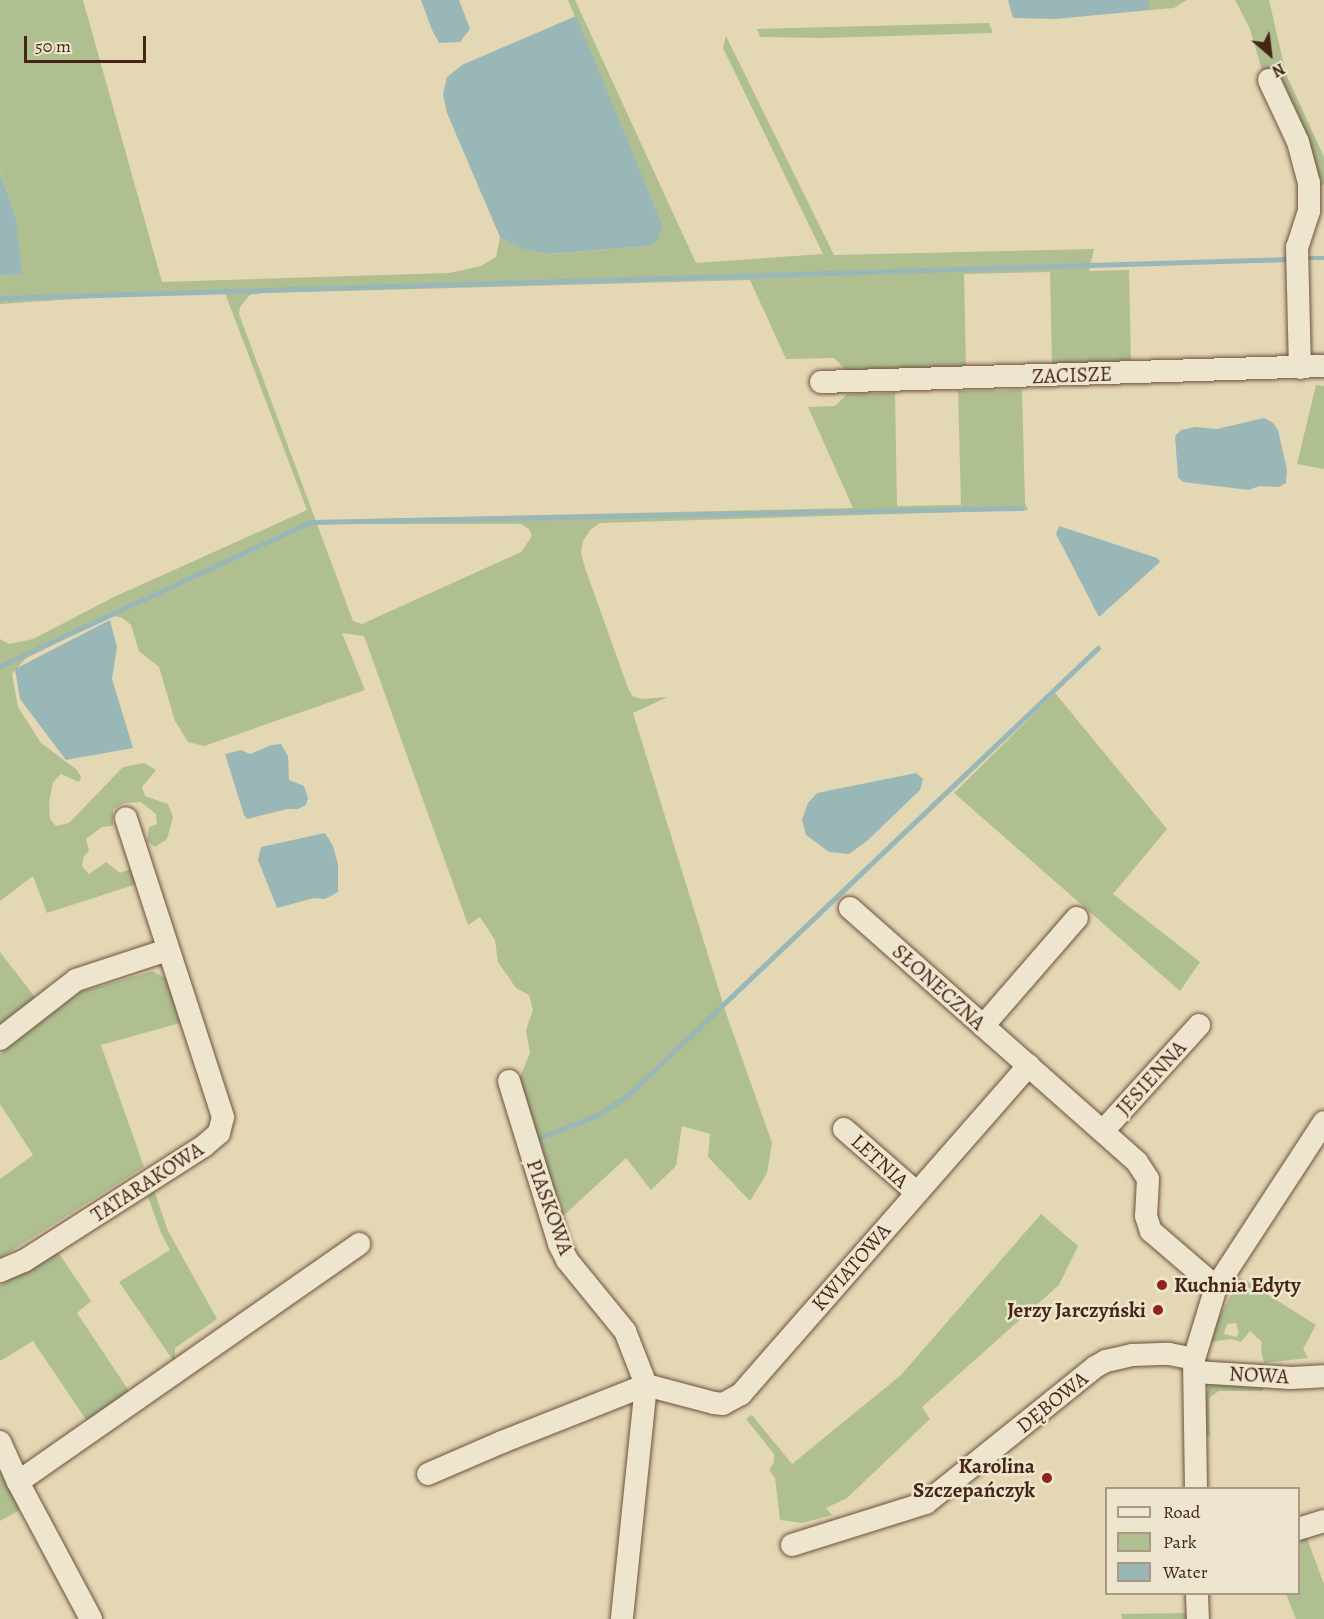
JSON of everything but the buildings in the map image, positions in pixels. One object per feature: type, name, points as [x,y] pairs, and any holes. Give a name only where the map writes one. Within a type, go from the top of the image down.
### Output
[{"type":"street","points":[[1269,80],[1298,141],[1309,183],[1309,211],[1297,247],[1300,368]]},
{"type":"street","name":"ZACISZE","points":[[821,382],[1324,366]]},
{"type":"street","name":"TATARAKOWA","points":[[0,1270],[34,1254],[204,1146],[219,1133],[223,1117],[126,818]]},
{"type":"street","name":"SŁONECZNA","points":[[850,908],[1103,1131],[1146,1173],[1146,1216],[1150,1231],[1159,1241],[1216,1287]]},
{"type":"street","points":[[983,1026],[1077,918]]},
{"type":"street","points":[[0,1039],[76,980],[167,950]]},
{"type":"street","name":"JESIENNA","points":[[1103,1131],[1199,1025]]},
{"type":"street","name":"KWIATOWA","points":[[646,1385],[723,1404],[741,1395],[1029,1065]]},
{"type":"street","name":"PIASKOWA","points":[[509,1081],[559,1244],[567,1260],[625,1331],[646,1385],[640,1466],[622,1619]]},
{"type":"street","points":[[1196,1487],[1195,1365],[1216,1287],[1324,1122]]},
{"type":"street","name":"LETNIA","points":[[844,1129],[916,1192]]},
{"type":"street","points":[[18,1482],[359,1244]]},
{"type":"street","name":"DĘBOWA","points":[[792,1545],[926,1503],[1106,1361],[1141,1354],[1169,1354],[1195,1365]]},
{"type":"street","name":"NOWA","points":[[1195,1365],[1291,1378],[1324,1376]]},
{"type":"street","points":[[428,1474],[646,1385]]},
{"type":"street","points":[[0,1442],[18,1482],[91,1619]]},
{"type":"street","points":[[1300,1529],[1324,1521]]},
{"type":"street","points":[[1197,1595],[1198,1619]]},
{"type":"green space","points":[[0,0],[83,0],[162,282],[449,273],[481,266],[496,257],[500,237],[521,249],[549,254],[648,246],[663,226],[568,0],[575,0],[696,263],[823,254],[723,48],[726,36],[834,255],[1094,249],[1089,271],[1129,270],[1131,363],[1052,365],[1050,272],[964,274],[966,367],[846,370],[834,358],[786,359],[750,280],[263,293],[250,295],[240,307],[239,314],[353,621],[362,624],[521,552],[532,536],[529,529],[521,524],[368,524],[368,519],[853,508],[808,407],[835,406],[847,394],[895,393],[897,506],[961,505],[958,391],[1022,390],[1025,503],[1028,510],[600,523],[590,530],[583,541],[581,553],[585,568],[632,696],[641,699],[668,697],[633,713],[726,1013],[772,1143],[767,1173],[750,1201],[708,1157],[710,1134],[682,1126],[676,1166],[651,1190],[626,1158],[561,1218],[517,1084],[530,1053],[526,1030],[533,1010],[529,995],[516,988],[498,962],[495,940],[480,917],[468,925],[364,636],[342,633],[365,690],[204,746],[188,742],[175,721],[159,667],[139,651],[131,625],[121,617],[110,616],[25,659],[12,674],[18,707],[41,743],[77,770],[81,777],[79,782],[61,774],[53,782],[49,803],[50,819],[56,826],[69,823],[123,767],[144,763],[156,770],[142,787],[145,796],[168,804],[173,817],[167,839],[155,847],[147,841],[149,827],[157,824],[156,814],[141,802],[124,803],[113,809],[113,826],[102,827],[86,839],[89,851],[84,856],[82,866],[89,874],[106,862],[120,873],[133,868],[137,884],[47,913],[33,876],[0,901],[0,639],[9,644],[33,639],[114,597],[307,510],[225,293],[102,297],[0,304],[0,276],[21,274],[16,217],[0,171]]},
{"type":"green space","points":[[1149,0],[1187,0],[1174,8],[1150,10]]},
{"type":"green space","points":[[1235,0],[1269,0],[1286,74],[1324,157],[1324,184],[1318,188],[1274,70],[1263,74],[1250,29]]},
{"type":"green space","points":[[989,23],[993,33],[822,38],[760,37],[757,29]]},
{"type":"green space","points":[[1316,385],[1324,386],[1324,469],[1297,464]]},
{"type":"green space","points":[[1055,693],[1167,829],[1113,894],[1200,962],[1180,991],[954,793]]},
{"type":"green space","points":[[0,952],[35,997],[0,1024]]},
{"type":"green space","points":[[153,971],[167,979],[180,1023],[101,1045],[144,1167],[0,1258],[0,1179],[33,1155],[0,1104],[0,1054],[80,992]]},
{"type":"green space","points":[[154,1190],[168,1231],[217,1319],[175,1348],[175,1363],[119,1282],[170,1250],[161,1233],[147,1194]]},
{"type":"green space","points":[[1041,1214],[1078,1246],[1059,1285],[922,1407],[930,1419],[847,1498],[826,1508],[832,1515],[802,1523],[780,1520],[775,1478],[769,1470],[774,1462],[774,1454],[746,1419],[752,1415],[792,1464],[901,1375]]},
{"type":"green space","points":[[58,1252],[91,1301],[77,1313],[131,1394],[89,1424],[33,1341],[0,1361],[0,1285]]},
{"type":"green space","points":[[1240,1277],[1316,1325],[1303,1349],[1308,1358],[1264,1363],[1262,1342],[1250,1331],[1241,1342],[1231,1339],[1210,1342],[1211,1333]],"holes":[[[1236,1323],[1239,1333],[1236,1337],[1224,1334],[1227,1324]]]},
{"type":"green space","points":[[1263,1382],[1263,1391],[1219,1391],[1209,1398],[1210,1436],[1205,1434],[1205,1398],[1209,1386]]},
{"type":"green space","points":[[0,1460],[25,1507],[0,1521]]},
{"type":"green space","points":[[1306,1536],[1324,1584],[1324,1619],[1296,1619],[1286,1595],[1300,1595],[1300,1539]]},
{"type":"green space","points":[[1189,1613],[1189,1619],[1122,1619],[1121,1614]]},
{"type":"water","points":[[421,0],[459,0],[470,29],[460,42],[439,43]]},
{"type":"water","points":[[1008,0],[1149,0],[1150,10],[1055,19],[1013,18]]},
{"type":"water","points":[[576,16],[663,226],[657,241],[648,246],[549,254],[521,249],[500,237],[447,113],[443,94],[447,77],[462,65]]},
{"type":"water","points":[[0,172],[16,217],[22,274],[0,276]]},
{"type":"water","points":[[1264,418],[1273,423],[1278,430],[1287,470],[1286,483],[1279,487],[1259,486],[1249,490],[1183,482],[1178,477],[1175,436],[1181,430],[1195,427],[1217,429]]},
{"type":"water","points":[[1059,526],[1157,558],[1160,562],[1099,617],[1056,534]]},
{"type":"water","points":[[110,620],[117,647],[112,679],[133,748],[66,760],[20,699],[15,669]]},
{"type":"water","points":[[281,744],[288,756],[289,780],[304,786],[308,798],[306,805],[298,809],[287,809],[247,819],[225,754],[241,750],[250,754],[272,745]]},
{"type":"water","points":[[916,773],[923,779],[920,790],[867,841],[849,854],[829,852],[806,835],[802,820],[808,803],[817,793]]},
{"type":"water","points":[[325,833],[333,846],[338,864],[338,892],[325,899],[314,898],[277,908],[258,860],[261,847]]},
{"type":"waterway","points":[[1307,258],[1324,258]]},
{"type":"waterway","points":[[0,298],[1289,259]]},
{"type":"waterway","points":[[0,666],[310,522],[1022,508]]},
{"type":"waterway","points":[[541,1137],[598,1115],[626,1097],[1098,648]]},
{"type":"place","name":"Kuchnia Edyty","points":[[1162,1285]]},
{"type":"place","name":"Jerzy Jarczyński","points":[[1158,1310]]},
{"type":"place","name":"Karolina Szczepańczyk","points":[[1047,1478]]}]
